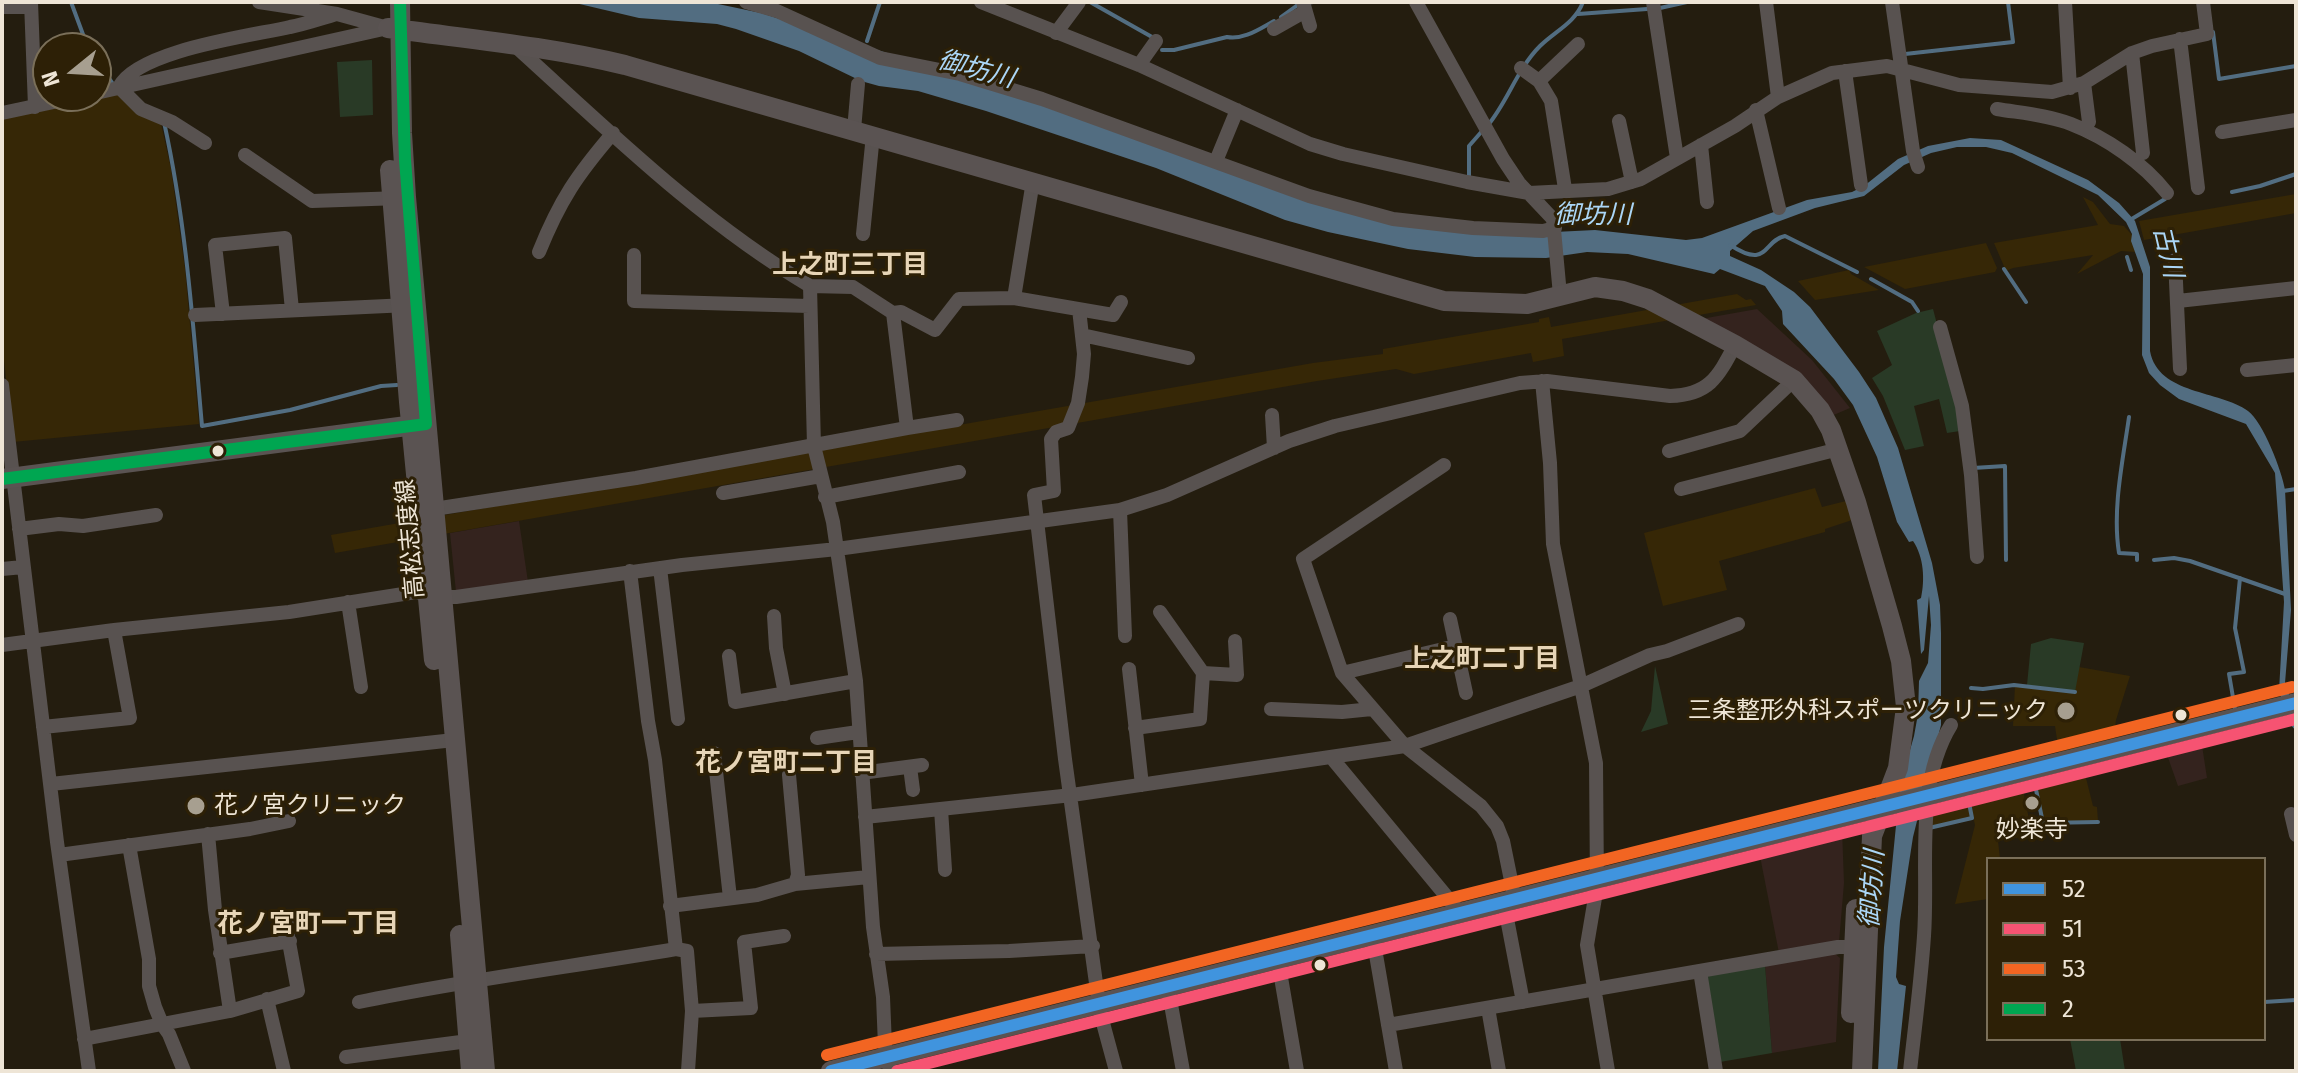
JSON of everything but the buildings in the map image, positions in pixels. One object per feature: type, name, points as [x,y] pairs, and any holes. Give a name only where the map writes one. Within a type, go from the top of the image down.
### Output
[{"type":"street","points":[[259,2],[337,14],[394,29],[564,51],[625,65],[1444,301],[1527,304],[1595,287],[1623,291],[1671,310],[1794,380],[1820,410],[1839,449],[1901,661],[1906,707],[1898,768],[1878,793],[1882,807],[1872,836],[1862,1071]]},
{"type":"street","name":"高松志度線","points":[[388,2],[394,29],[399,198],[408,305],[476,1040],[485,1071]]},
{"type":"street","name":"高松志度線","points":[[394,29],[400,2]]},
{"type":"street","points":[[746,2],[777,11],[880,58],[960,74],[1042,99],[1309,196],[1393,219],[1489,229],[1556,230]]},
{"type":"street","points":[[981,2],[1139,65],[1310,144],[1467,182],[1529,193],[1608,189],[1632,182],[1735,126],[1778,97],[1818,78],[1845,71],[1887,66],[1959,85],[2052,92],[2077,86],[2132,53],[2207,34],[2203,2]]},
{"type":"street","points":[[1056,33],[1079,2]]},
{"type":"street","points":[[1416,2],[1493,142],[1519,183],[1549,212],[1556,230],[1560,295]]},
{"type":"street","points":[[1653,2],[1677,158]]},
{"type":"street","points":[[1766,2],[1778,97]]},
{"type":"street","points":[[1892,2],[1916,160]]},
{"type":"street","points":[[2065,2],[2077,86],[2089,122]]},
{"type":"street","points":[[2,7],[31,5],[32,32]]},
{"type":"street","points":[[1274,29],[1303,7],[1310,26]]},
{"type":"street","points":[[119,87],[148,65],[188,48],[294,27],[337,14]]},
{"type":"street","points":[[112,89],[394,29]]},
{"type":"street","points":[[2180,39],[2198,188]]},
{"type":"street","points":[[1139,65],[1156,41]]},
{"type":"street","points":[[513,44],[686,198],[766,260],[810,286],[853,287],[893,313],[901,312],[935,330],[959,299],[1014,298],[1113,315],[1121,302]]},
{"type":"street","points":[[1539,81],[1578,44]]},
{"type":"street","points":[[2132,53],[2143,153]]},
{"type":"street","points":[[1521,68],[1539,81],[1551,101],[1565,189]]},
{"type":"street","points":[[1845,71],[1861,185]]},
{"type":"street","points":[[858,84],[864,133],[863,234]]},
{"type":"street","points":[[119,87],[141,109],[172,122],[205,143]]},
{"type":"street","points":[[2,113],[32,108]]},
{"type":"street","points":[[1997,109],[2059,121],[2093,135],[2140,165],[2167,193]]},
{"type":"street","points":[[1216,161],[1237,110]]},
{"type":"street","points":[[1756,110],[1779,208]]},
{"type":"street","points":[[2222,132],[2296,120]]},
{"type":"street","points":[[1619,121],[1632,182]]},
{"type":"street","points":[[539,252],[555,212],[570,186],[613,133]]},
{"type":"street","points":[[1701,145],[1707,202]]},
{"type":"street","points":[[245,155],[312,201],[399,198]]},
{"type":"street","points":[[1014,298],[1033,181]]},
{"type":"street","points":[[223,314],[215,245],[285,238],[292,310]]},
{"type":"street","points":[[634,255],[634,301],[809,306]]},
{"type":"street","points":[[2175,260],[2180,369]]},
{"type":"street","points":[[810,286],[814,446],[837,549],[856,681],[869,877],[888,1064]]},
{"type":"street","points":[[2178,301],[2296,288]]},
{"type":"street","points":[[195,315],[408,305]]},
{"type":"street","points":[[1079,309],[1082,377],[1078,403],[1068,428],[1056,432],[1051,439],[1054,491],[1034,495],[1065,759],[1099,1005],[1116,1071]]},
{"type":"street","points":[[893,313],[907,428]]},
{"type":"street","points":[[1940,327],[1962,406],[1977,557]]},
{"type":"street","points":[[1082,335],[1188,358]]},
{"type":"street","points":[[2,645],[289,612],[416,592],[435,596],[837,549],[1120,510],[1187,487],[1274,448],[1335,426],[1520,383],[1542,381],[1670,396],[1691,395],[1711,384],[1735,345]]},
{"type":"street","points":[[2247,370],[2296,365]]},
{"type":"street","points":[[1669,451],[1740,431],[1794,380]]},
{"type":"street","points":[[1542,381],[1550,463],[1553,544],[1596,763],[1597,877],[1587,936],[1608,1071]]},
{"type":"street","points":[[2,385],[7,478],[19,529],[89,1071]]},
{"type":"street","points":[[1272,415],[1274,448]]},
{"type":"street","points":[[434,509],[636,478],[957,420]]},
{"type":"street","points":[[7,478],[419,424]]},
{"type":"street","name":"高松志度線","points":[[419,424],[434,509],[435,596]]},
{"type":"street","points":[[1681,489],[1839,449]]},
{"type":"street","points":[[1444,465],[1303,559],[1342,673],[1405,746],[1481,806],[1497,826],[1503,841],[1523,1002]]},
{"type":"street","points":[[825,497],[959,472]]},
{"type":"street","points":[[723,493],[821,476]]},
{"type":"street","points":[[1120,510],[1125,636]]},
{"type":"street","points":[[19,529],[59,524],[83,526],[156,515]]},
{"type":"street","points":[[2,569],[23,567]]},
{"type":"street","points":[[660,568],[678,719]]},
{"type":"street","points":[[630,571],[676,949]]},
{"type":"street","points":[[348,602],[361,687]]},
{"type":"street","points":[[1135,728],[1200,719],[1203,673],[1160,612]]},
{"type":"street","points":[[774,616],[776,648],[785,694]]},
{"type":"street","points":[[1450,619],[1466,693]]},
{"type":"street","points":[[865,817],[1072,795],[1405,746],[1581,686],[1650,655],[1738,624]]},
{"type":"street","points":[[43,727],[130,718],[114,630]]},
{"type":"street","points":[[1203,673],[1237,675],[1235,641]]},
{"type":"street","points":[[1342,673],[1456,646]]},
{"type":"street","points":[[729,656],[735,702],[856,681]]},
{"type":"street","points":[[1129,669],[1142,785]]},
{"type":"street","points":[[831,1071],[888,1064],[1099,1005],[1510,902],[1597,877],[2291,704]]},
{"type":"street","points":[[1271,709],[1342,712],[1372,709]]},
{"type":"street","points":[[1910,1071],[1924,936],[1926,796],[1939,744],[1951,725]]},
{"type":"street","points":[[817,738],[858,732]]},
{"type":"street","points":[[51,784],[448,740]]},
{"type":"street","points":[[714,753],[730,898]]},
{"type":"street","points":[[1331,757],[1461,914]]},
{"type":"street","points":[[861,773],[916,766],[913,790]]},
{"type":"street","points":[[789,775],[798,875],[795,884]]},
{"type":"street","points":[[1848,1071],[1858,838],[1882,807]]},
{"type":"street","points":[[941,809],[945,870]]},
{"type":"street","points":[[2291,814],[2296,835]]},
{"type":"street","points":[[59,855],[289,821]]},
{"type":"street","points":[[208,834],[220,953],[230,1011]]},
{"type":"street","points":[[129,845],[149,959],[149,986],[162,1024],[184,1071]]},
{"type":"street","points":[[670,906],[757,895],[795,884],[869,877]]},
{"type":"street","points":[[84,1039],[230,1011],[298,991],[286,926],[306,919]]},
{"type":"street","points":[[692,1011],[751,1008],[744,942],[784,936]]},
{"type":"street","points":[[1370,937],[1374,943],[1396,1071]]},
{"type":"street","points":[[220,953],[290,941]]},
{"type":"street","points":[[876,954],[1093,946]]},
{"type":"street","points":[[1388,1025],[1838,947],[1854,947]]},
{"type":"street","points":[[359,1002],[471,980],[676,949],[687,951],[692,1011],[688,1071]]},
{"type":"street","points":[[1278,960],[1297,1071]]},
{"type":"street","points":[[1700,971],[1716,1071]]},
{"type":"street","points":[[1168,988],[1183,1071]]},
{"type":"street","points":[[267,999],[279,1070]]},
{"type":"street","points":[[1488,1008],[1499,1071]]},
{"type":"street","points":[[346,1057],[476,1040]]},
{"type":"street","name":"高松志度線","points":[[471,1071],[476,1040]]},
{"type":"shaded area","points":[[117,94],[161,124],[171,169],[185,269],[199,424],[13,442],[2,342],[2,119],[34,112],[112,112],[112,95]]},
{"type":"shaded area","points":[[2296,194],[2296,213],[2144,240],[2139,221]]},
{"type":"shaded area","points":[[2083,197],[2093,202],[2110,224],[2124,226],[2132,235],[2136,252],[2121,251],[2077,274],[2093,255],[2006,271],[1994,243],[2098,225]]},
{"type":"shaded area","points":[[1986,243],[1997,268],[1995,272],[1905,289],[1864,267]]},
{"type":"shaded area","points":[[1849,270],[1879,290],[1815,300],[1798,281]]},
{"type":"shaded area","points":[[1737,294],[1746,300],[1751,299],[1756,305],[1562,339],[1564,356],[1533,362],[1531,353],[1414,374],[1396,369],[1317,381],[335,553],[331,535],[1313,363],[1383,354],[1383,349],[1539,322],[1539,319],[1549,317],[1551,327]]},
{"type":"shaded area","points":[[1757,309],[1812,360],[1850,408],[1829,417],[1701,319]]},
{"type":"shaded area","points":[[1815,488],[1822,507],[1846,501],[1852,520],[1825,529],[1825,532],[1719,561],[1727,590],[1663,606],[1644,533]]},
{"type":"shaded area","points":[[519,521],[528,582],[456,592],[450,533]]},
{"type":"shaded area","name":"三条整形外科スポーツクリニック","points":[[2079,667],[2130,676],[2116,720],[2114,739],[2059,753],[2055,726],[2013,726],[2015,685],[2074,693]]},
{"type":"shaded area","points":[[2201,739],[2207,778],[2178,786],[2165,749]]},
{"type":"shaded area","points":[[2084,770],[2093,806],[2097,807],[2098,821],[2044,823],[2035,781]]},
{"type":"shaded area","points":[[2022,784],[2030,824],[2020,826],[2021,837],[1998,841],[2000,857],[1986,857],[1986,899],[1955,904],[1975,825],[1968,794]]},
{"type":"shaded area","points":[[1967,795],[1972,817],[1932,826],[1932,816],[1945,799]]},
{"type":"shaded area","points":[[1838,826],[1842,829],[1844,883],[1839,942],[1779,953],[1758,846]]},
{"type":"shaded area","points":[[1834,953],[1840,958],[1836,1042],[1772,1053],[1765,965]]},
{"type":"green space","points":[[372,60],[373,115],[340,117],[337,62]]},
{"type":"green space","points":[[1933,309],[1956,396],[1960,431],[1947,433],[1939,399],[1914,406],[1924,446],[1905,450],[1883,396],[1872,378],[1892,365],[1877,331],[1916,313]]},
{"type":"green space","points":[[2051,638],[2084,643],[2075,692],[2027,685],[2031,644]]},
{"type":"green space","points":[[1655,666],[1668,724],[1641,732],[1651,711]]},
{"type":"green space","points":[[1765,965],[1772,1053],[1720,1062],[1706,980],[1709,975]]},
{"type":"green space","points":[[2070,1041],[2120,1041],[2125,1071],[2076,1071]]},
{"type":"water","points":[[571,2],[693,2],[761,13],[988,85],[1372,217],[1534,233],[1595,230],[1686,240],[1702,238],[1807,200],[1852,192],[1898,159],[1928,146],[1970,138],[2001,140],[2088,180],[2119,203],[2135,221],[2150,267],[2150,351],[2155,365],[2177,384],[2248,411],[2266,436],[2285,490],[2291,610],[2285,683],[2296,686],[2288,691],[2296,731],[2290,724],[2279,691],[2284,602],[2275,473],[2246,424],[2179,399],[2149,373],[2142,355],[2143,274],[2131,241],[2132,234],[2126,222],[2098,195],[2012,153],[1986,147],[1957,147],[1931,153],[1904,165],[1864,196],[1815,208],[1753,231],[1730,251],[1730,256],[1761,270],[1810,307],[1876,398],[1898,448],[1932,563],[1940,605],[1941,725],[1913,837],[1900,921],[1896,977],[1899,984],[1906,986],[1897,1071],[1878,1071],[1884,947],[1900,785],[1914,736],[1919,681],[1928,663],[1931,625],[1929,596],[1924,650],[1921,654],[1917,600],[1921,598],[1923,576],[1917,547],[1913,541],[1909,542],[1897,522],[1877,457],[1853,405],[1834,379],[1783,324],[1782,311],[1765,286],[1720,269],[1714,274],[1628,254],[1587,252],[1546,258],[1475,257],[1408,249],[1328,232],[1285,220],[1156,168],[986,111],[918,91],[861,81],[799,51],[736,29],[717,24],[639,18]]},
{"type":"waterway","points":[[71,2],[82,32]]},
{"type":"waterway","points":[[867,41],[880,2]]},
{"type":"waterway","points":[[1090,2],[1152,37]]},
{"type":"waterway","points":[[1281,17],[1299,4],[1313,2]]},
{"type":"waterway","points":[[1488,125],[1532,55],[1570,21],[1583,2]]},
{"type":"waterway","points":[[1660,8],[1687,2]]},
{"type":"waterway","points":[[1905,54],[2013,42],[2008,2]]},
{"type":"waterway","points":[[1578,14],[1647,9]]},
{"type":"waterway","points":[[1162,50],[1245,35],[1274,21]]},
{"type":"waterway","points":[[2213,32],[2219,79],[2296,66]]},
{"type":"waterway","points":[[164,122],[183,235],[202,426],[290,410],[381,386],[397,385]]},
{"type":"waterway","points":[[1469,179],[1469,146],[1483,130]]},
{"type":"waterway","points":[[2232,192],[2296,174]]},
{"type":"waterway","points":[[2130,220],[2165,199]]},
{"type":"waterway","points":[[1730,245],[1752,255],[1764,252],[1785,236],[1857,272]]},
{"type":"waterway","points":[[2127,257],[2131,270]]},
{"type":"waterway","points":[[2004,269],[2026,302]]},
{"type":"waterway","points":[[1871,279],[1912,302],[1918,311]]},
{"type":"waterway","points":[[2129,417],[2119,485],[2117,536],[2119,553],[2137,554],[2137,560]]},
{"type":"waterway","points":[[1973,468],[2005,466],[2006,560]]},
{"type":"waterway","points":[[2283,491],[2296,489]]},
{"type":"waterway","points":[[2154,560],[2174,558],[2190,561],[2285,594]]},
{"type":"waterway","points":[[2235,709],[2229,674],[2244,672],[2235,628],[2240,578]]},
{"type":"waterway","points":[[1971,688],[2014,685],[2075,692]]},
{"type":"waterway","points":[[2034,780],[2043,823],[2098,822]]},
{"type":"waterway","points":[[1929,828],[1972,818],[1967,793]]},
{"type":"waterway","points":[[2266,1002],[2296,1000]]},
{"type":"transit line","name":"2","points":[[2,479],[426,424],[405,160],[400,2]]},
{"type":"transit line","name":"53","points":[[827,1055],[2292,687]]},
{"type":"transit line","name":"52","points":[[831,1071],[2296,703]]},
{"type":"transit line","name":"51","points":[[897,1071],[2296,719]]},
{"type":"place","name":"三条整形外科スポーツクリニック","points":[[2066,711]]},
{"type":"place","name":"妙楽寺","points":[[2032,803]]},
{"type":"place","name":"花ノ宮クリニック","points":[[196,806]]},
{"type":"district","name":"上之町三丁目","points":[[850,266]]},
{"type":"district","name":"上之町二丁目","points":[[1482,660]]},
{"type":"district","name":"花ノ宮町二丁目","points":[[786,764]]},
{"type":"district","name":"花ノ宮町一丁目","points":[[308,925]]},
{"type":"water label","name":"御坊川","points":[[976,70]]},
{"type":"water label","name":"御坊川","points":[[1593,216]]},
{"type":"water label","name":"古川","points":[[2167,252]]},
{"type":"water label","name":"御坊川","points":[[1873,889]]}]
